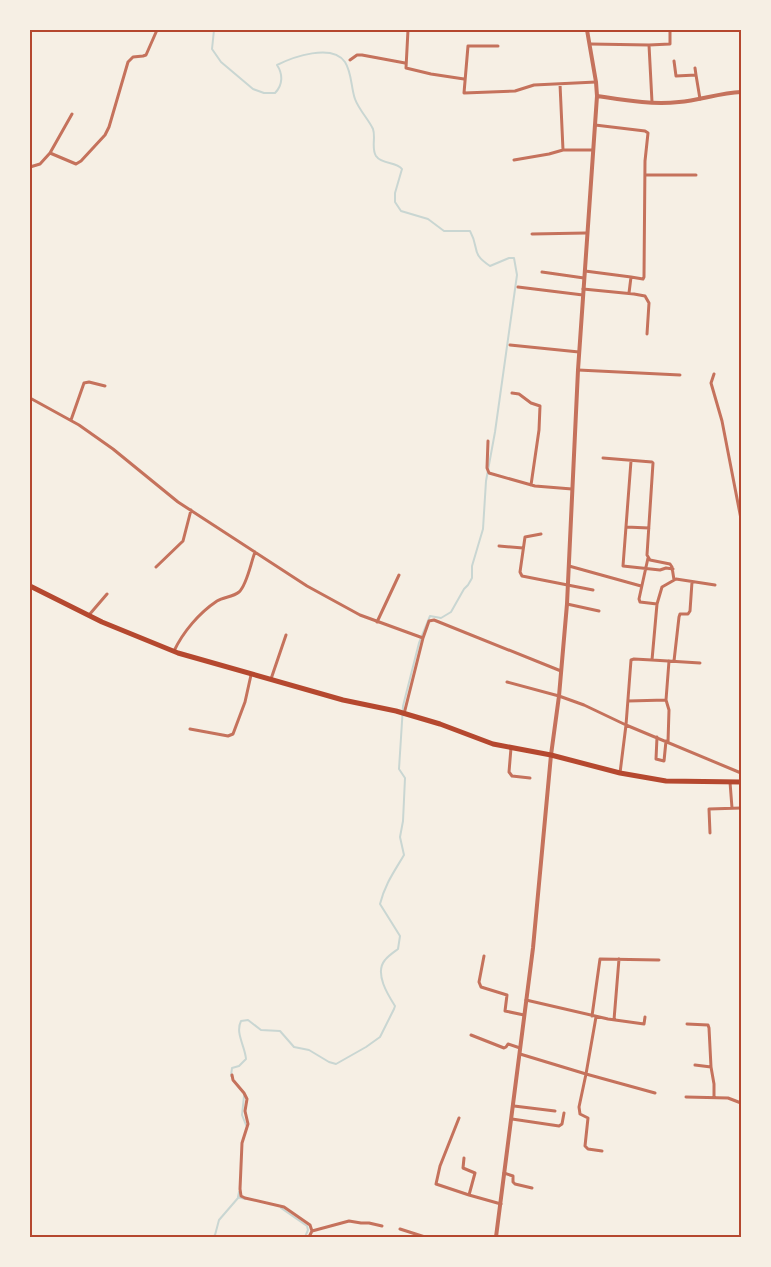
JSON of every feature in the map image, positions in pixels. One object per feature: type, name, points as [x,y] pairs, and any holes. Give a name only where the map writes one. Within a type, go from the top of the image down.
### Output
[{"type":"main road","points":[[30,586],[102,622],[174,651],[270,680],[440,724],[493,744],[551,755],[620,773],[666,781],[741,782]]},
{"type":"street","points":[[50,153],[76,164],[100,141],[105,135],[113,117],[128,62],[133,56],[146,55],[158,30]]},
{"type":"street","points":[[408,30],[405,63],[408,70],[464,78]]},
{"type":"street","points":[[496,1237],[534,948],[551,755],[559,696],[567,604],[586,233],[597,96],[587,30]]},
{"type":"street","points":[[590,44],[670,44],[670,30]]},
{"type":"street","points":[[498,46],[468,45],[464,78],[465,94],[515,91],[534,85],[595,82]]},
{"type":"street","points":[[649,45],[652,102]]},
{"type":"street","points":[[350,60],[357,55],[362,55],[405,63]]},
{"type":"street","points":[[674,61],[676,76],[696,75]]},
{"type":"street","points":[[695,68],[700,99]]},
{"type":"street","points":[[560,84],[563,150]]},
{"type":"street","points":[[597,96],[652,102],[677,102],[741,92]]},
{"type":"street","points":[[30,167],[40,164],[50,153],[72,114]]},
{"type":"street","points":[[585,271],[643,279],[644,277],[647,132],[594,125]]},
{"type":"street","points":[[514,160],[563,150],[593,150]]},
{"type":"street","points":[[645,175],[696,175]]},
{"type":"street","points":[[532,234],[586,233]]},
{"type":"street","points":[[542,272],[584,278]]},
{"type":"street","points":[[629,294],[630,277]]},
{"type":"street","points":[[518,287],[583,295]]},
{"type":"street","points":[[583,289],[645,296],[649,303],[647,334]]},
{"type":"street","points":[[510,345],[580,352]]},
{"type":"street","points":[[578,370],[680,375]]},
{"type":"street","points":[[714,374],[711,383],[722,421],[741,519]]},
{"type":"street","points":[[71,420],[84,383],[89,382],[105,386]]},
{"type":"street","points":[[512,393],[519,394],[531,403],[540,406],[539,430],[531,485]]},
{"type":"street","points":[[30,398],[71,420],[113,449],[144,476],[191,510],[306,586],[360,615],[424,638]]},
{"type":"street","points":[[488,441],[487,472],[531,485],[572,490]]},
{"type":"street","points":[[603,458],[653,463],[648,558],[639,599],[640,602],[657,604]]},
{"type":"street","points":[[631,460],[623,566],[661,570],[666,568],[674,569]]},
{"type":"street","points":[[156,567],[183,541],[191,510]]},
{"type":"street","points":[[626,527],[649,528]]},
{"type":"street","points":[[541,534],[526,536],[520,572],[522,576],[593,590]]},
{"type":"street","points":[[499,546],[523,548]]},
{"type":"street","points":[[174,651],[182,636],[208,609],[218,601],[239,592],[244,585],[255,552]]},
{"type":"street","points":[[648,558],[670,564],[674,569],[674,580]]},
{"type":"street","points":[[569,566],[641,586]]},
{"type":"street","points":[[377,622],[399,575]]},
{"type":"street","points":[[652,660],[657,604],[662,586],[674,580],[715,585]]},
{"type":"street","points":[[674,661],[679,616],[680,614],[688,614],[690,611],[692,582]]},
{"type":"street","points":[[89,616],[107,594]]},
{"type":"street","points":[[567,604],[599,611]]},
{"type":"street","points":[[404,714],[429,621],[434,620],[561,671]]},
{"type":"street","points":[[270,680],[286,635]]},
{"type":"street","points":[[620,773],[631,660],[700,663]]},
{"type":"street","points":[[656,737],[656,759],[664,761],[669,708],[666,700],[669,661]]},
{"type":"street","points":[[190,729],[228,736],[233,734],[245,702],[252,674]]},
{"type":"street","points":[[507,682],[584,705],[626,725],[741,772]]},
{"type":"street","points":[[628,701],[666,700]]},
{"type":"street","points":[[511,747],[509,772],[512,776],[530,778]]},
{"type":"street","points":[[730,782],[732,808]]},
{"type":"street","points":[[710,833],[710,809],[741,808]]},
{"type":"street","points":[[484,956],[479,982],[481,987],[507,995],[505,1011],[524,1015]]},
{"type":"street","points":[[602,1151],[588,1149],[585,1146],[588,1118],[580,1114],[579,1108],[594,1016],[599,959],[659,960]]},
{"type":"street","points":[[614,1020],[619,959]]},
{"type":"street","points":[[526,1000],[614,1020],[644,1024],[645,1017]]},
{"type":"street","points":[[687,1024],[708,1025],[714,1097]]},
{"type":"street","points":[[471,1035],[504,1048],[508,1044],[521,1048]]},
{"type":"street","points":[[520,1054],[655,1093]]},
{"type":"street","points":[[695,1065],[712,1067]]},
{"type":"street","points":[[232,1075],[233,1080],[247,1099],[245,1112],[248,1124],[242,1143],[241,1196],[284,1207],[310,1226],[312,1231]]},
{"type":"street","points":[[686,1097],[728,1098],[741,1103]]},
{"type":"street","points":[[514,1106],[555,1111]]},
{"type":"street","points":[[512,1119],[560,1126],[564,1113]]},
{"type":"street","points":[[459,1118],[440,1166],[436,1182],[437,1184],[500,1204]]},
{"type":"street","points":[[464,1158],[462,1168],[475,1173],[469,1195]]},
{"type":"street","points":[[504,1173],[513,1176],[515,1184],[532,1188]]},
{"type":"street","points":[[309,1237],[312,1231],[349,1221],[369,1222],[382,1226]]},
{"type":"street","points":[[400,1229],[425,1237]]},
{"type":"waterway","points":[[214,30],[212,49],[221,62],[253,89],[264,93],[275,93],[280,87],[281,76],[277,65],[312,53],[322,52],[339,56],[347,66],[357,103],[373,129],[376,156],[382,161],[402,169],[395,193],[395,202],[401,211],[428,219],[444,231],[470,231],[478,254],[484,262],[490,266],[509,258],[514,258],[517,275],[495,432],[486,481],[483,529],[472,566],[472,578],[451,612],[441,618],[430,616],[419,643],[403,706],[399,769],[405,778],[403,821],[400,837],[404,855],[387,884],[380,904],[400,936],[398,949],[385,960],[381,971],[383,984],[395,1006],[394,1009],[380,1037],[336,1064],[309,1050],[294,1047],[280,1031],[261,1030],[248,1020],[241,1021],[239,1030],[246,1059],[239,1066],[232,1068],[231,1076]]},
{"type":"waterway","points":[[244,1096],[242,1115],[246,1125]]},
{"type":"waterway","points":[[239,1192],[238,1197],[245,1199]]},
{"type":"waterway","points":[[213,1237],[219,1220],[238,1198]]},
{"type":"waterway","points":[[281,1208],[307,1226],[308,1230],[305,1237]]}]
